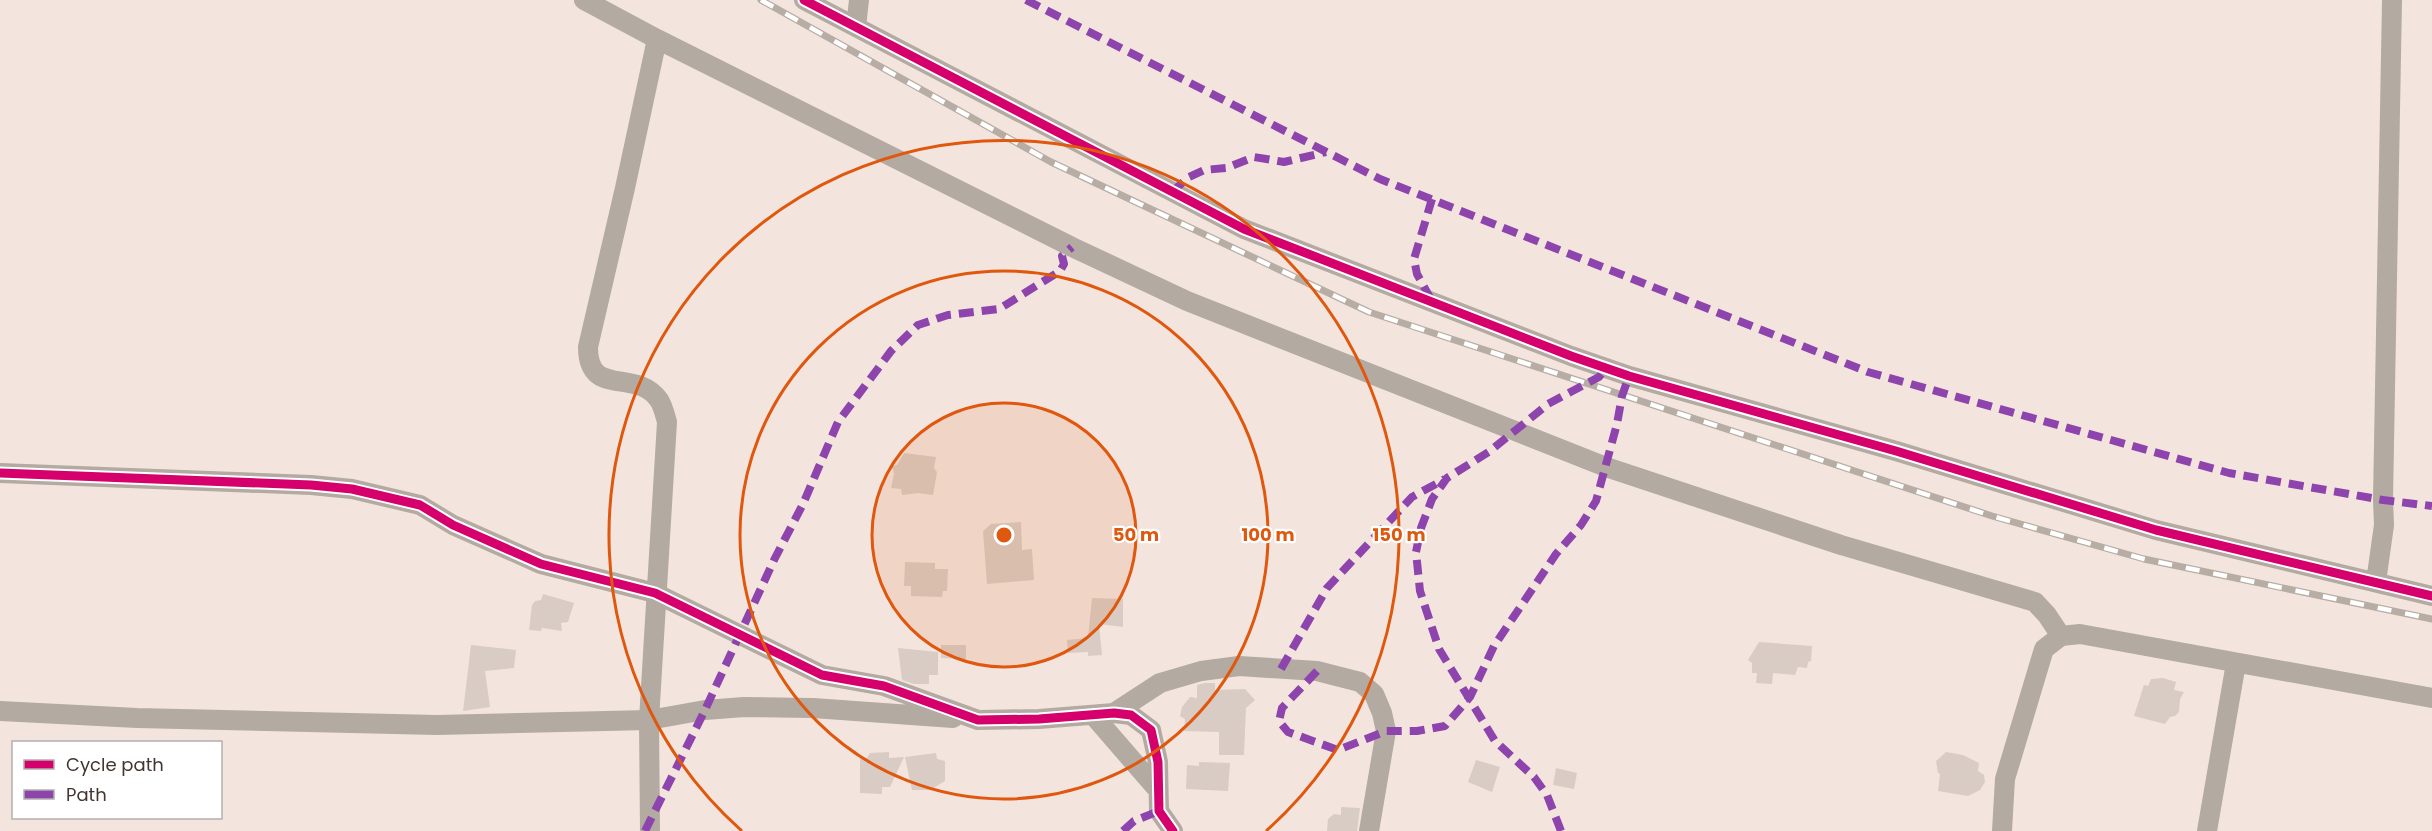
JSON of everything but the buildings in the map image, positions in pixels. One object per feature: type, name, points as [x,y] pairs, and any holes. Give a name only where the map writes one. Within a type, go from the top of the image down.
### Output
[{"type":"street","points":[[584,0],[657,39],[1072,247],[1187,301],[1606,468],[1840,545],[2035,602],[2061,636]]},
{"type":"street","points":[[804,0],[1244,229],[1571,356],[1629,376],[1896,451],[2156,530],[2432,596]]},
{"type":"street","points":[[856,27],[859,0]]},
{"type":"street","points":[[2376,582],[2384,525],[2383,455],[2392,0]]},
{"type":"street","points":[[650,831],[649,720],[655,593],[668,434],[660,400],[641,386],[600,377],[593,372],[590,367],[588,347],[657,39]]},
{"type":"street","points":[[0,473],[352,489],[420,505],[453,525],[541,564],[655,593],[822,675],[884,686],[978,720]]},
{"type":"street","points":[[2002,831],[2005,779],[2044,649],[2061,636],[2080,634],[2432,698]]},
{"type":"street","points":[[2207,831],[2236,663]]},
{"type":"street","points":[[1114,713],[1160,683],[1201,671],[1239,666],[1317,671],[1360,682],[1374,694],[1382,712],[1386,731],[1369,831]]},
{"type":"street","points":[[0,711],[148,718],[436,725],[649,720],[705,710],[744,707],[813,708],[978,720],[1039,719],[1114,713],[1131,715],[1151,730],[1158,762],[1160,811],[1173,831]]},
{"type":"street","points":[[1093,714],[1158,790]]},
{"type":"railway","points":[[761,0],[1051,162],[1369,312],[1992,516],[2144,559],[2432,619]]},
{"type":"marked path","points":[[1026,0],[1380,179],[1868,372],[2229,473],[2383,500],[2432,506]]},
{"type":"marked path","points":[[1172,192],[1189,177],[1204,170],[1226,168],[1254,157],[1284,162],[1326,152]]},
{"type":"marked path","points":[[1432,199],[1414,259],[1417,274],[1433,303]]},
{"type":"marked path","points":[[645,831],[803,504],[838,422],[891,351],[918,325],[948,315],[999,309],[1060,271],[1064,264],[1062,256],[1072,247]]},
{"type":"marked path","points":[[1561,831],[1547,795],[1534,777],[1495,741],[1439,649],[1420,591],[1416,552],[1421,528],[1432,499],[1447,478],[1490,451],[1548,404],[1599,377],[1606,368]]},
{"type":"marked path","points":[[1317,671],[1282,708],[1279,721],[1288,732],[1338,750],[1386,731],[1417,731],[1445,726],[1470,697],[1494,646],[1556,554],[1581,525],[1596,501],[1629,376]]},
{"type":"marked path","points":[[1281,669],[1327,588],[1412,497],[1445,479]]},
{"type":"marked path","points":[[1123,831],[1134,821],[1159,811]]},
{"type":"cycle path","points":[[804,0],[1244,229],[1571,356],[1629,376],[1896,451],[2156,530],[2432,596]]},
{"type":"cycle path","points":[[0,473],[311,485],[352,489],[420,505],[453,525],[541,564],[655,593],[822,675],[884,686],[978,720],[1039,719],[1114,713],[1131,715],[1151,730],[1158,762],[1159,811],[1173,831]]}]
